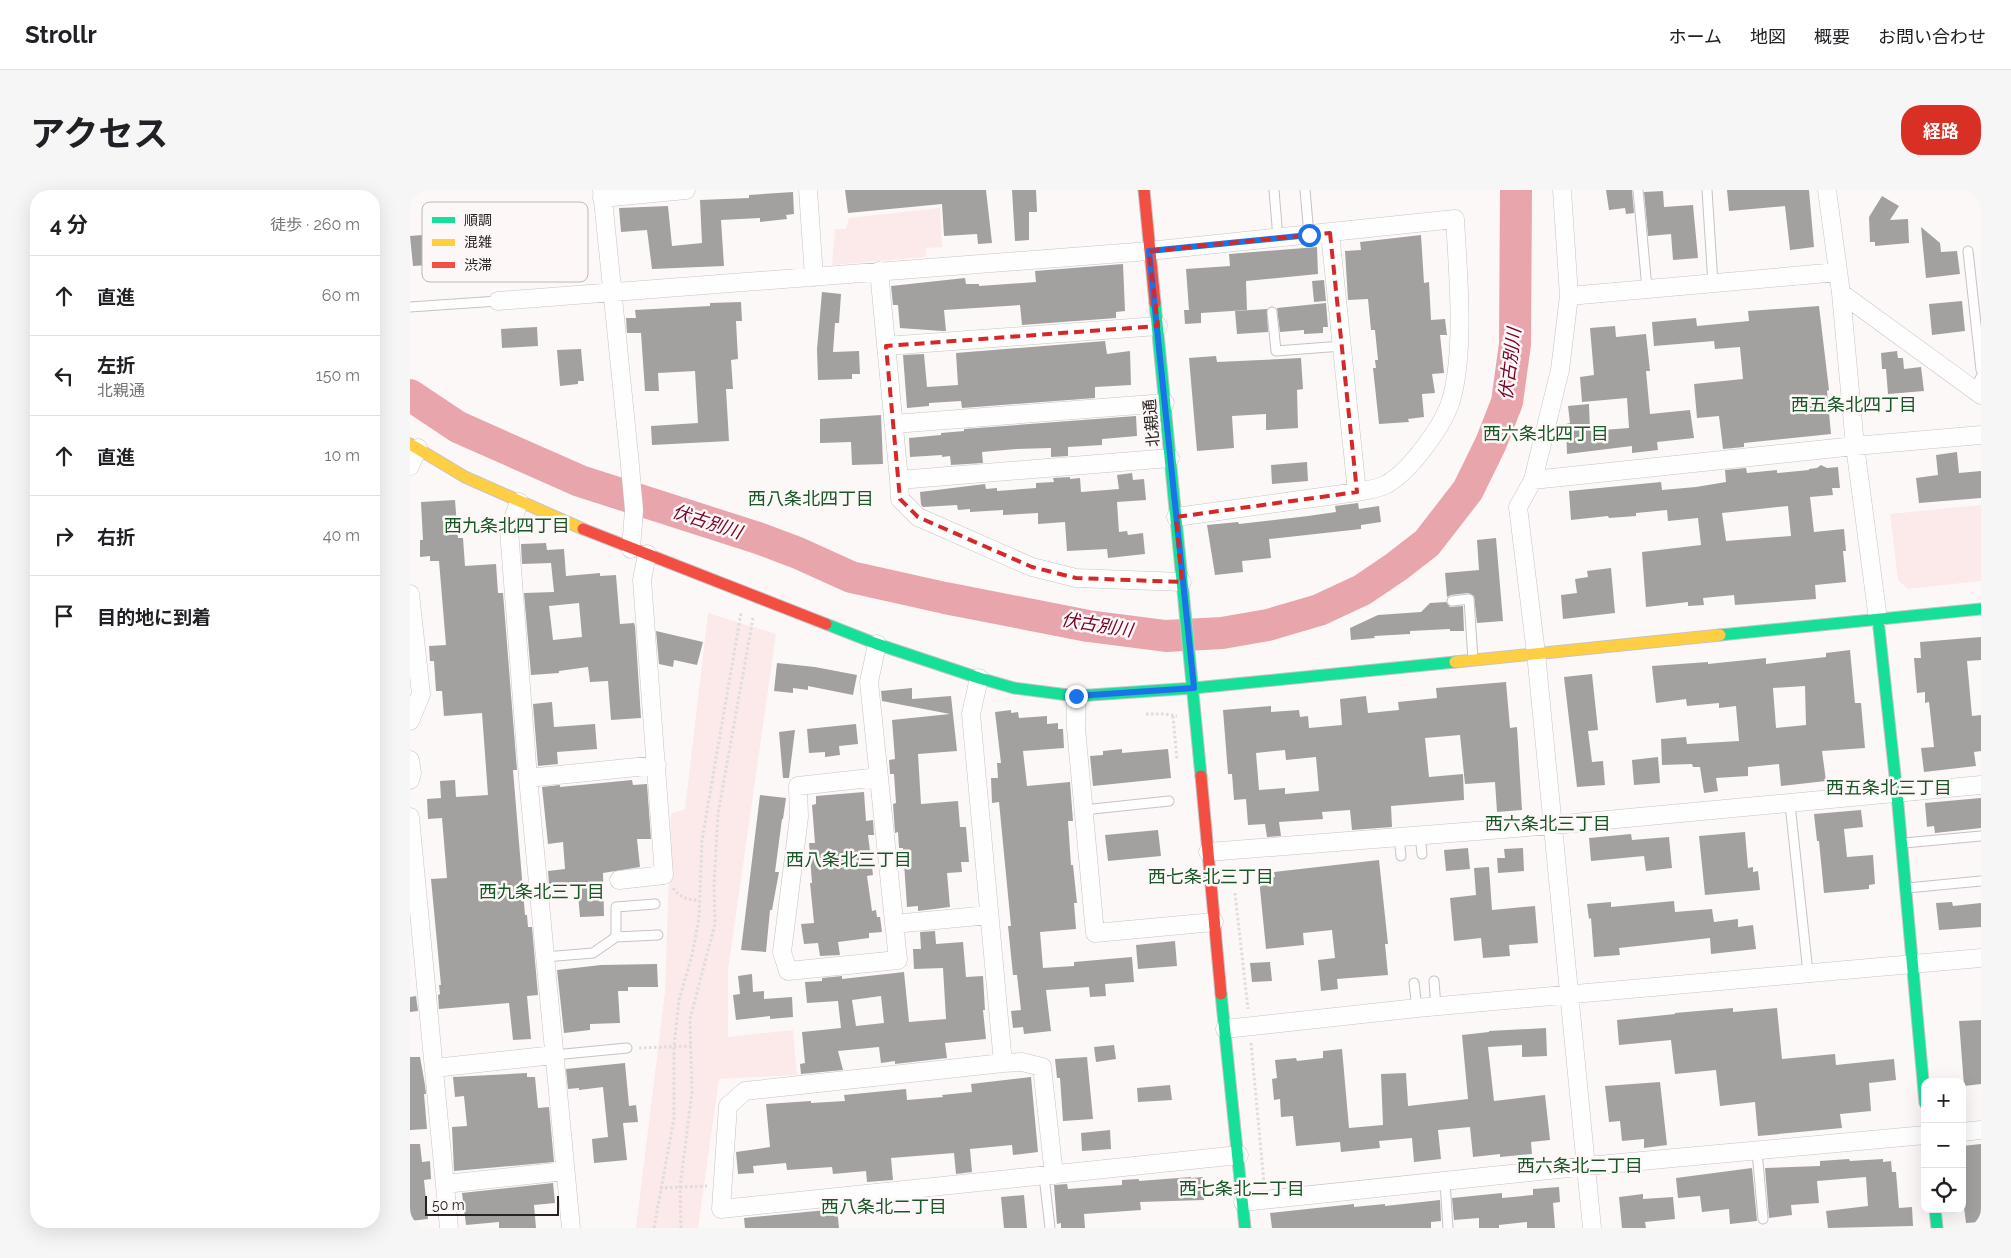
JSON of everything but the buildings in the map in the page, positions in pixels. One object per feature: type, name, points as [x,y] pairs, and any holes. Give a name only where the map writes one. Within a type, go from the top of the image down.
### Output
[{"type":"street","points":[[620,880],[664,875],[642,580],[602,194],[686,190]]},
{"type":"street","points":[[808,190],[814,277]]},
{"type":"street","name":"北親通","points":[[1144,190],[1194,688],[1214,922],[1245,1228]]},
{"type":"street","points":[[1562,190],[1569,296],[1560,370],[1533,480],[1518,507],[1536,653],[1592,1228]]},
{"type":"street","points":[[1827,190],[1841,293],[1856,446],[1878,619],[1897,794],[1923,1078]]},
{"type":"street","points":[[498,301],[1149,251],[1455,219],[1458,274],[1458,349],[1452,399],[1435,433],[1414,463],[1386,485],[1357,492],[1176,517]]},
{"type":"street","points":[[1330,232],[1357,492]]},
{"type":"street","points":[[879,271],[900,499],[918,517],[1032,567],[1076,578],[1182,582]]},
{"type":"street","points":[[1569,296],[1838,272]]},
{"type":"street","points":[[1841,293],[1979,387]]},
{"type":"street","points":[[886,346],[1158,326]]},
{"type":"street","points":[[894,424],[1165,403]]},
{"type":"street","points":[[1533,480],[1856,446],[1981,435]]},
{"type":"street","points":[[410,466],[414,446],[465,477],[519,502],[639,552],[877,644],[1014,688],[1076,696],[1194,688],[1981,609]]},
{"type":"street","points":[[899,480],[1170,458]]},
{"type":"street","points":[[519,502],[509,530],[528,778],[571,1228]]},
{"type":"street","points":[[410,594],[421,694],[410,721]]},
{"type":"street","points":[[877,644],[869,682],[879,777],[894,924],[898,960],[788,971],[782,952],[799,817],[798,786],[879,777]]},
{"type":"street","points":[[979,678],[971,714],[1003,1063]]},
{"type":"street","points":[[1076,696],[1076,728],[1095,933],[1214,922]]},
{"type":"street","points":[[410,760],[412,773],[410,780]]},
{"type":"street","points":[[528,778],[656,765]]},
{"type":"street","points":[[1208,852],[1553,825],[1981,785]]},
{"type":"street","points":[[410,817],[449,1228]]},
{"type":"street","points":[[894,924],[989,915]]},
{"type":"street","points":[[1225,1029],[1417,1008],[1981,958]]},
{"type":"street","points":[[434,1068],[554,1055]]},
{"type":"street","points":[[1049,1175],[1042,1067],[1022,1062],[1003,1063],[745,1091],[728,1106],[721,1209],[1049,1175],[1239,1155]]},
{"type":"street","points":[[1966,1132],[1981,1130]]},
{"type":"street","points":[[1243,1202],[1586,1166],[1921,1135]]},
{"type":"street","points":[[445,1184],[565,1171]]},
{"type":"street","points":[[1935,1213],[1937,1228]]},
{"type":"lane","points":[[1274,190],[1278,238]]},
{"type":"lane","points":[[1305,190],[1309,235]]},
{"type":"lane","points":[[1638,190],[1647,289]]},
{"type":"lane","points":[[1707,190],[1713,284]]},
{"type":"lane","points":[[1968,251],[1981,370]]},
{"type":"lane","points":[[410,307],[498,301]]},
{"type":"lane","points":[[1272,312],[1276,352],[1342,346]]},
{"type":"lane","points":[[1452,601],[1469,600],[1473,660]]},
{"type":"lane","points":[[1084,810],[1169,802]]},
{"type":"lane","points":[[1790,804],[1808,973]]},
{"type":"lane","points":[[1420,836],[1422,854]]},
{"type":"lane","points":[[1901,843],[1981,836]]},
{"type":"lane","points":[[1399,837],[1401,856]]},
{"type":"lane","points":[[1905,888],[1981,881]]},
{"type":"lane","points":[[616,937],[616,907],[654,904]]},
{"type":"lane","points":[[545,957],[593,953],[616,937],[658,935]]},
{"type":"lane","points":[[1434,981],[1436,1007]]},
{"type":"lane","points":[[1414,983],[1417,1008]]},
{"type":"lane","points":[[554,1055],[627,1048]]},
{"type":"lane","points":[[1757,1151],[1764,1219]]},
{"type":"lane","points":[[1049,1175],[1050,1228]]},
{"type":"lane","points":[[1445,1180],[1448,1228]]},
{"type":"path","points":[[654,1228],[674,1118],[674,1047],[678,1000],[692,955],[699,918],[702,840],[741,613]]},
{"type":"path","points":[[681,1228],[680,1187],[692,1092],[690,1020],[715,924],[718,814],[754,617]]},
{"type":"path","points":[[664,875],[678,896],[689,900],[700,900]]},
{"type":"path","points":[[1234,890],[1250,1026],[1265,1199]]},
{"type":"path","points":[[627,1048],[691,1046]]},
{"type":"path","points":[[660,1188],[722,1185]]},
{"type":"highlighted area","points":[[1330,233],[1357,492],[1176,517],[1182,582],[1076,578],[1032,567],[918,517],[900,499],[886,346],[1158,326],[1149,251]]},
{"type":"shaded area","points":[[940,208],[942,247],[926,248],[926,257],[832,265],[835,229],[846,229],[849,218]]},
{"type":"shaded area","points":[[1981,505],[1981,581],[1908,589],[1898,580],[1890,514]]},
{"type":"shaded area","points":[[708,613],[776,634],[728,970],[728,1037],[793,1030],[797,1075],[719,1079],[698,1228],[636,1228],[665,992],[671,814],[685,809]]},
{"type":"waterway","name":"伏古別川","points":[[410,395],[458,427],[580,481],[758,538],[798,553],[851,577],[945,598],[1088,626],[1166,636],[1222,633],[1268,625],[1319,610],[1362,590],[1427,543],[1468,490],[1491,443],[1507,402],[1515,344],[1516,190]]},
{"type":"traffic: fast","points":[[1155,303],[1201,776]]},
{"type":"traffic: fast","points":[[1720,635],[1981,609]]},
{"type":"traffic: fast","points":[[1878,619],[1897,794],[1923,1078]]},
{"type":"traffic: fast","points":[[826,624],[877,644],[979,678],[1014,688],[1076,696],[1194,688],[1455,662]]},
{"type":"traffic: fast","points":[[1221,994],[1245,1228]]},
{"type":"traffic: fast","points":[[1935,1213],[1937,1228]]},
{"type":"traffic: slow","points":[[410,444],[465,477],[583,529]]},
{"type":"traffic: slow","points":[[1455,662],[1720,635]]},
{"type":"traffic: jam","points":[[1144,190],[1155,303]]},
{"type":"traffic: jam","points":[[583,529],[826,624]]},
{"type":"traffic: jam","points":[[1201,776],[1221,994]]},
{"type":"district","name":"西五条北四丁目","points":[[1854,405]]},
{"type":"district","name":"西六条北四丁目","points":[[1546,434]]},
{"type":"district","name":"西八条北四丁目","points":[[811,499]]},
{"type":"district","name":"西九条北四丁目","points":[[507,526]]},
{"type":"district","name":"西五条北三丁目","points":[[1889,788]]},
{"type":"district","name":"西六条北三丁目","points":[[1548,824]]},
{"type":"district","name":"西八条北三丁目","points":[[849,860]]},
{"type":"district","name":"西七条北三丁目","points":[[1211,877]]},
{"type":"district","name":"西九条北三丁目","points":[[542,892]]},
{"type":"district","name":"西六条北二丁目","points":[[1580,1166]]},
{"type":"district","name":"西七条北二丁目","points":[[1242,1189]]},
{"type":"district","name":"西八条北二丁目","points":[[884,1207]]},
{"type":"route","points":[[1076,696],[1194,688],[1149,251],[1309,235]]}]
